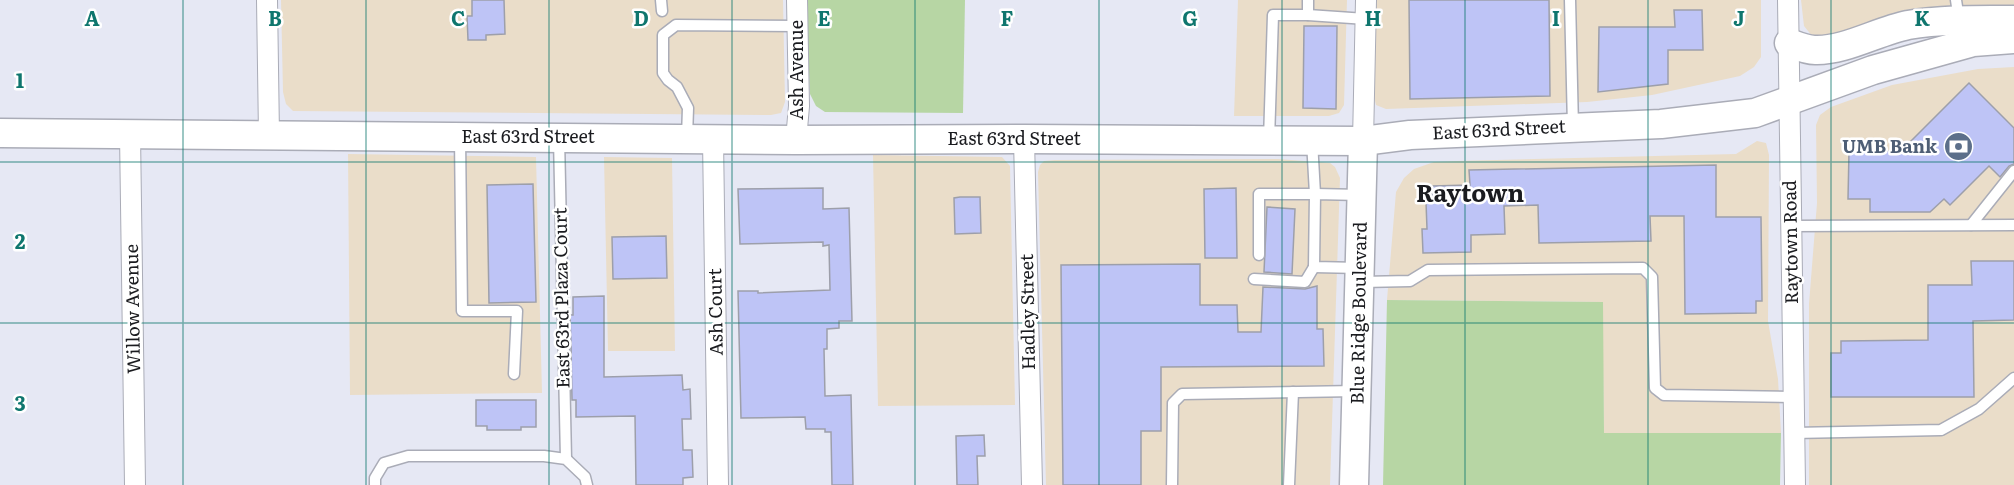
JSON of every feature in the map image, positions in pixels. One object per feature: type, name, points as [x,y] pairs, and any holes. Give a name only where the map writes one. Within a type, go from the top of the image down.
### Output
[{"type":"street","points":[[267,0],[269,135]]},
{"type":"street","name":"Ash Avenue","points":[[796,140],[799,110],[797,0]]},
{"type":"street","name":"Raytown Road","points":[[1788,0],[1795,485]]},
{"type":"street","points":[[1363,141],[1366,9]]},
{"type":"street","points":[[1789,43],[1814,50],[1828,49],[1888,29],[1911,25],[1958,10],[2014,20]]},
{"type":"street","name":"East 63rd Street","points":[[0,133],[796,140],[1363,141],[1410,135],[1661,124],[1718,119],[1755,113],[1789,103],[1883,67],[1973,42],[2014,39]]},
{"type":"street","name":"Willow Avenue","points":[[130,134],[135,485]]},
{"type":"street","name":"Ash Court","points":[[700,139],[718,485]]},
{"type":"street","name":"Hadley Street","points":[[1024,139],[1032,485]]},
{"type":"street","name":"Blue Ridge Boulevard","points":[[1354,485],[1363,141]]},
{"type":"lane","points":[[1308,0],[1308,15]]},
{"type":"lane","points":[[1570,0],[1574,127]]},
{"type":"lane","points":[[1269,140],[1274,15],[1308,15],[1366,9]]},
{"type":"lane","points":[[700,139],[677,87],[663,74],[663,35],[676,25],[797,26]]},
{"type":"lane","points":[[460,137],[462,311],[517,311],[514,374]]},
{"type":"lane","name":"East 63rd Plaza Court","points":[[559,138],[566,459]]},
{"type":"lane","points":[[1254,279],[1305,282],[1314,267],[1315,194],[1312,141]]},
{"type":"lane","points":[[1971,225],[2014,171]]},
{"type":"lane","points":[[1259,255],[1259,194],[1362,195]]},
{"type":"lane","points":[[1791,226],[2014,225]]},
{"type":"lane","points":[[1314,267],[1410,281],[1428,270],[1643,268],[1652,277],[1655,388],[1664,394],[1793,397]]},
{"type":"lane","points":[[1794,432],[1941,429],[1979,409],[2014,378]]},
{"type":"lane","points":[[1172,485],[1173,403],[1182,394],[1357,391]]},
{"type":"lane","points":[[1289,485],[1293,392]]},
{"type":"lane","points":[[375,485],[375,478],[384,463],[408,456],[544,456],[566,459],[585,477],[587,485]]},
{"type":"shaded area","points":[[281,0],[783,0],[785,102],[781,113],[771,115],[293,111],[286,104],[283,92]]},
{"type":"shaded area","points":[[1238,0],[1347,0],[1344,105],[1339,113],[1329,116],[1234,116]]},
{"type":"shaded area","points":[[1375,0],[1761,0],[1761,57],[1754,67],[1740,76],[1652,95],[1587,102],[1386,109],[1376,105],[1373,93]]},
{"type":"shaded area","points":[[1801,0],[2014,0],[2014,5],[1974,6],[1828,41],[1813,37],[1804,26]]},
{"type":"shaded area","points":[[2014,67],[2014,485],[1809,485],[1809,304],[1817,203],[1816,125],[1820,115],[1831,107],[1892,85],[1978,69]]},
{"type":"shaded area","points":[[1757,141],[1766,143],[1769,155],[1768,321],[1778,379],[1781,433],[1604,433],[1602,302],[1387,300],[1396,192],[1404,178],[1414,169],[1434,162],[1736,154]]},
{"type":"shaded area","points":[[348,154],[536,157],[542,393],[350,395]]},
{"type":"shaded area","points":[[873,155],[1002,157],[1010,166],[1015,405],[878,406]]},
{"type":"shaded area","points":[[604,157],[672,158],[675,351],[608,351]]},
{"type":"shaded area","points":[[1278,159],[1330,163],[1335,167],[1340,178],[1330,485],[1046,485],[1038,172],[1040,165],[1044,161],[1055,160]]},
{"type":"green space","points":[[806,0],[965,0],[963,113],[825,112],[816,106],[810,94]]},
{"type":"green space","points":[[1387,300],[1603,302],[1604,433],[1781,433],[1780,485],[1383,485]]},
{"type":"building","points":[[472,0],[504,0],[505,34],[486,35],[486,40],[468,40],[467,16],[472,16]]},
{"type":"building","points":[[1409,0],[1549,0],[1550,96],[1410,99]]},
{"type":"building","points":[[1674,10],[1702,10],[1703,50],[1668,50],[1668,84],[1598,92],[1599,27],[1675,27]]},
{"type":"building","points":[[1304,26],[1337,26],[1336,109],[1303,108]]},
{"type":"building","name":"UMB Bank","points":[[1969,83],[2014,128],[2014,164],[2009,166],[2000,177],[1989,166],[1950,205],[1944,199],[1930,212],[1870,212],[1870,199],[1848,199],[1849,151],[1901,151]]},
{"type":"building","points":[[1716,165],[1716,217],[1761,217],[1762,301],[1756,301],[1756,313],[1685,314],[1684,216],[1650,216],[1651,241],[1539,243],[1538,205],[1504,206],[1505,234],[1471,235],[1471,252],[1423,253],[1422,229],[1427,229],[1426,202],[1432,202],[1432,186],[1470,185],[1469,170]]},
{"type":"building","points":[[533,184],[536,302],[489,303],[487,185]]},
{"type":"building","points":[[823,188],[823,209],[849,208],[852,321],[839,321],[839,328],[827,329],[827,349],[824,349],[825,396],[851,395],[853,485],[832,485],[831,432],[825,432],[825,429],[806,429],[805,417],[741,418],[738,291],[758,291],[758,293],[830,290],[829,245],[823,246],[823,242],[740,244],[738,189]]},
{"type":"building","points":[[1236,188],[1237,258],[1205,258],[1204,189]]},
{"type":"building","points":[[980,197],[981,233],[955,234],[954,198]]},
{"type":"building","points":[[1267,207],[1295,209],[1292,274],[1264,272]]},
{"type":"building","points":[[666,236],[667,278],[613,279],[612,237]]},
{"type":"building","points":[[1971,261],[2014,261],[2014,320],[1973,321],[1974,397],[1831,397],[1831,353],[1841,353],[1841,341],[1928,340],[1928,285],[1972,285]]},
{"type":"building","points":[[1200,264],[1200,305],[1237,305],[1238,332],[1261,332],[1263,287],[1305,289],[1317,286],[1317,329],[1323,329],[1324,366],[1161,367],[1161,431],[1141,431],[1141,485],[1063,485],[1061,265]]},
{"type":"building","points":[[604,296],[604,377],[682,375],[683,390],[690,389],[691,419],[682,419],[683,450],[692,450],[693,477],[683,478],[683,485],[636,485],[635,416],[576,417],[576,400],[572,400],[570,315],[573,315],[573,297]]},
{"type":"building","points":[[476,400],[536,400],[536,427],[521,427],[521,430],[487,430],[487,426],[476,426]]},
{"type":"building","points":[[984,435],[985,456],[977,456],[978,485],[957,485],[956,436]]},
{"type":"place","name":"UMB Bank","points":[[1958,147]]},
{"type":"district","name":"Raytown","points":[[1470,194]]}]
